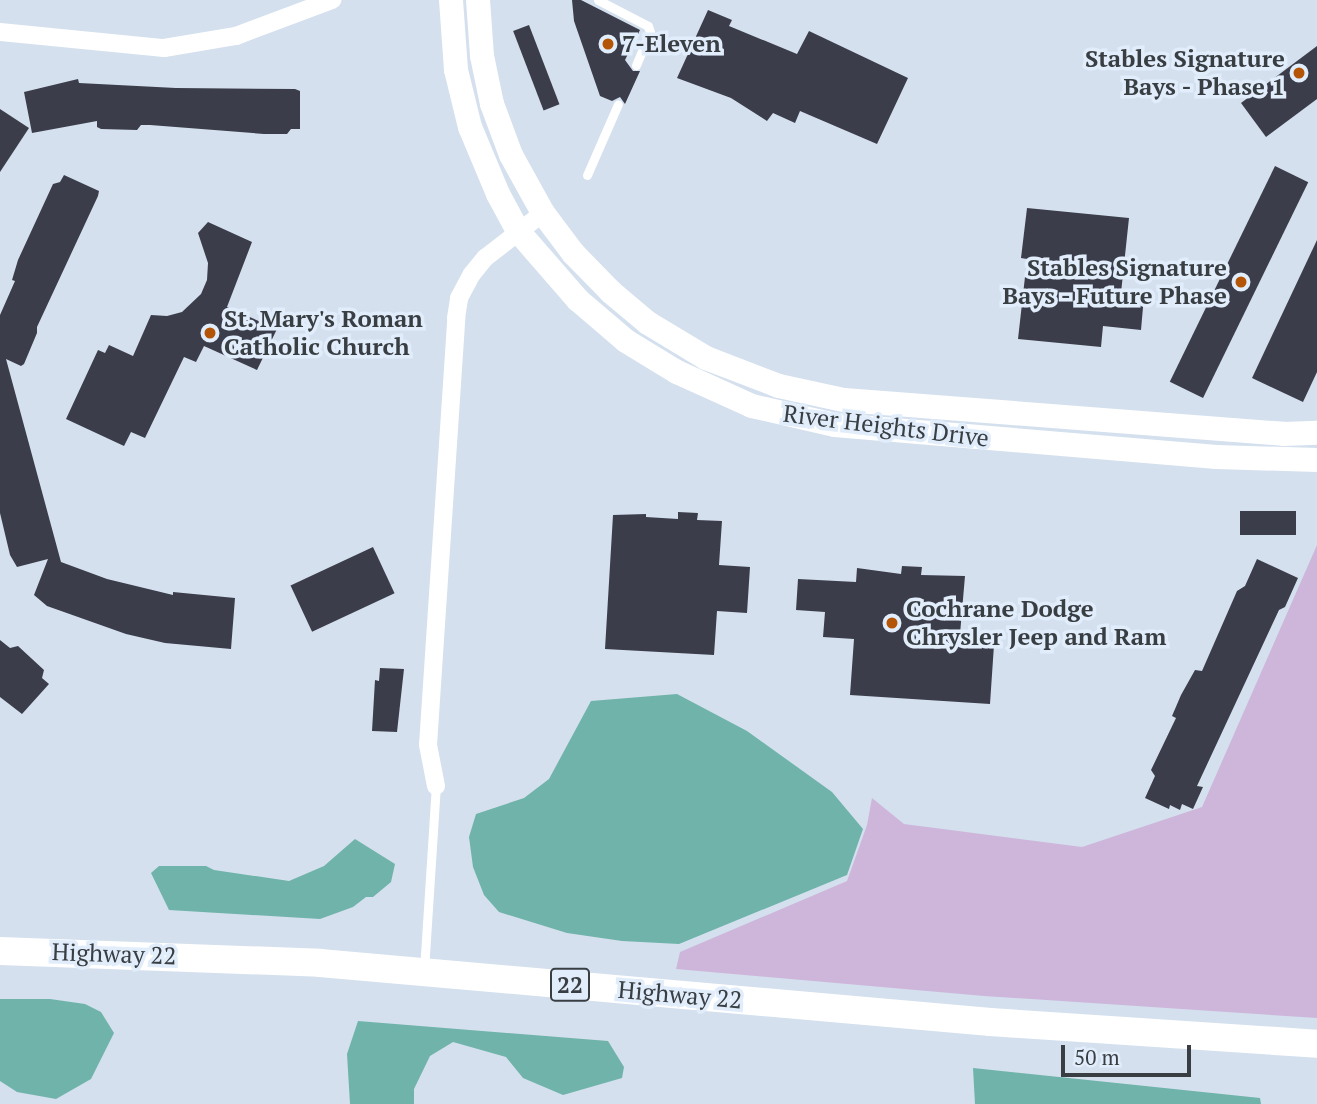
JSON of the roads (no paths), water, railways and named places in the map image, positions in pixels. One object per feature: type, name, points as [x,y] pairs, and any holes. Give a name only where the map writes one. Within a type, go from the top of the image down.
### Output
[{"type":"main road","name":"Highway 22","points":[[0,951],[261,960],[990,1022],[1317,1044]]},
{"type":"street","points":[[0,32],[164,48],[236,36],[332,0]]},
{"type":"street","name":"River Heights Drive","points":[[451,0],[456,70],[470,127],[498,194],[518,231],[578,300],[626,341],[705,387],[775,413],[835,425],[1217,457],[1317,460]]},
{"type":"street","name":"River Heights Drive","points":[[478,0],[482,56],[492,104],[511,155],[542,213],[592,276],[648,323],[705,358],[779,386],[844,400],[1044,413],[1284,434],[1317,433]]},
{"type":"street","points":[[436,786],[429,731],[456,318],[460,299],[472,274],[485,258],[542,213]]},
{"type":"street","points":[[775,413],[779,386]]},
{"type":"street","points":[[1043,443],[1044,413]]},
{"type":"street","points":[[1216,428],[1217,457]]},
{"type":"lane","points":[[597,0],[649,26],[650,32],[636,65]]},
{"type":"lane","points":[[587,175],[618,104]]},
{"type":"lane","points":[[424,972],[436,786]]},
{"type":"place","name":"7-Eleven","points":[[608,44]]},
{"type":"place","name":"Stables Signature Bays - Phase 1","points":[[1299,73]]},
{"type":"place","name":"Stables Signature Bays - Future Phase","points":[[1241,282]]},
{"type":"place","name":"St. Mary's Roman Catholic Church","points":[[210,333]]},
{"type":"place","name":"Cochrane Dodge Chrysler Jeep and Ram","points":[[892,623]]}]
